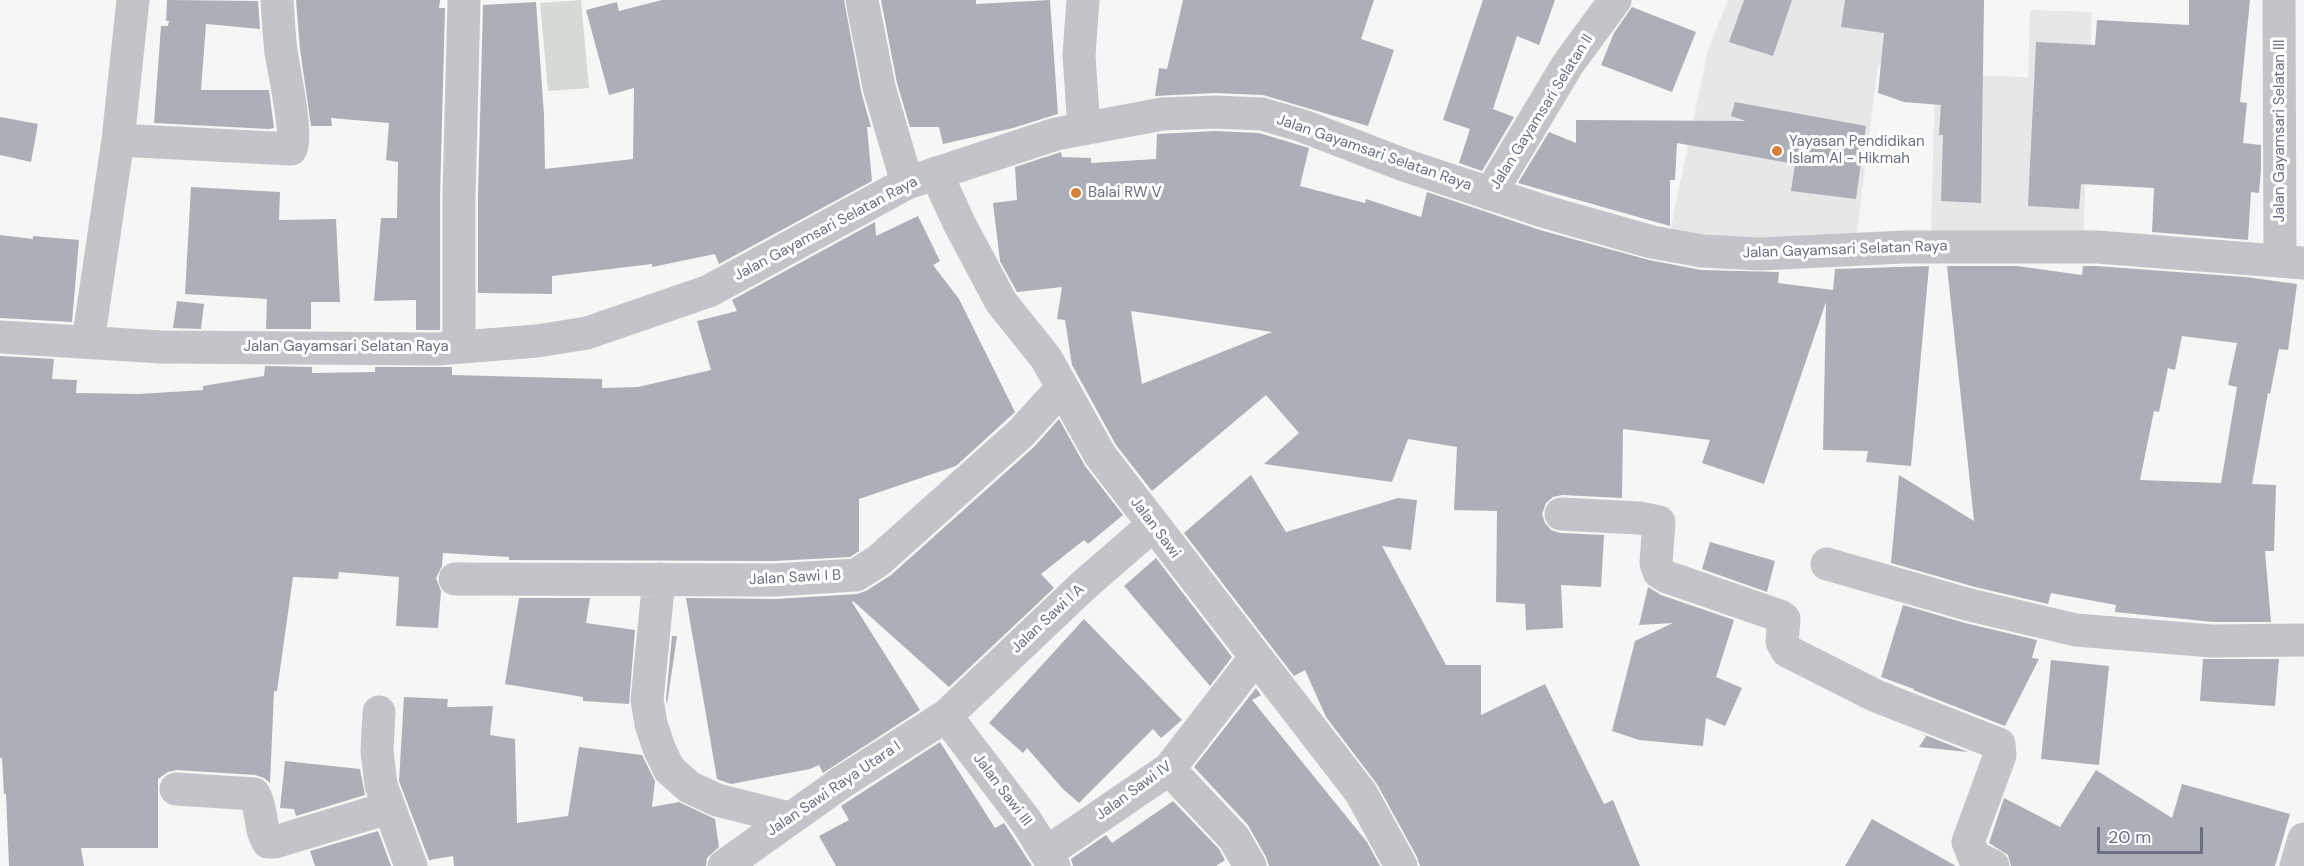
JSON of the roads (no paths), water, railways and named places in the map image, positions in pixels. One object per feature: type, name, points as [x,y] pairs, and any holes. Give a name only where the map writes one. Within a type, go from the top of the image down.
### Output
[{"type":"street","points":[[88,342],[118,140],[134,0]]},
{"type":"street","points":[[118,140],[291,149],[293,130],[281,51],[277,0]]},
{"type":"street","points":[[459,347],[459,196],[464,0]]},
{"type":"street","name":"Jalan Sawi","points":[[862,0],[879,87],[921,178],[959,223],[1001,302],[1046,358],[1100,455],[1360,793],[1401,866]]},
{"type":"street","points":[[1083,0],[1079,55],[1084,129]]},
{"type":"street","name":"Jalan Gayamsari Selatan II","points":[[1490,194],[1568,64],[1615,0]]},
{"type":"street","name":"Jalan Gayamsari Selatan III","points":[[2279,0],[2292,262]]},
{"type":"street","name":"Jalan Gayamsari Selatan Raya","points":[[0,337],[161,346],[437,349],[537,341],[587,333],[709,291],[921,178],[1056,134],[1162,114],[1215,112],[1262,114],[1303,126],[1404,165],[1490,194],[1652,242],[1702,251],[1760,254],[1904,247],[2097,247],[2292,262]]},
{"type":"street","name":"Jalan Sawi I B","points":[[455,579],[775,580],[856,574],[878,561],[979,471],[1021,433],[1062,388]]},
{"type":"street","points":[[1561,514],[1639,518],[1659,522],[1656,563],[1659,572],[1780,616],[1784,619],[1782,642],[1787,651],[1876,696],[1999,744],[2000,755],[1968,842],[1974,857],[1993,866]]},
{"type":"street","name":"Jalan Sawi I A","points":[[946,716],[1083,586],[1153,525]]},
{"type":"street","points":[[1827,564],[1970,605],[2076,630],[2212,641],[2304,640]]},
{"type":"street","points":[[659,579],[647,700],[656,740],[669,770],[689,787],[717,800],[789,818]]},
{"type":"street","name":"Jalan Sawi IV","points":[[1050,860],[1169,769],[1255,658]]},
{"type":"street","points":[[379,712],[377,751],[381,785],[411,866]]},
{"type":"street","name":"Jalan Sawi Raya Utara I","points":[[724,866],[789,818],[946,716]]},
{"type":"street","name":"Jalan Sawi III","points":[[946,716],[1026,821],[1050,860]]},
{"type":"street","points":[[1169,769],[1234,838],[1250,866]]},
{"type":"street","points":[[176,789],[254,794],[258,801],[268,842],[275,842],[388,808]]},
{"type":"street","points":[[2296,866],[2304,840]]},
{"type":"place","name":"Yayasan Pendidikan Islam Al - Hikmah","points":[[1777,151]]},
{"type":"place","name":"Balai RW V","points":[[1076,193]]}]
